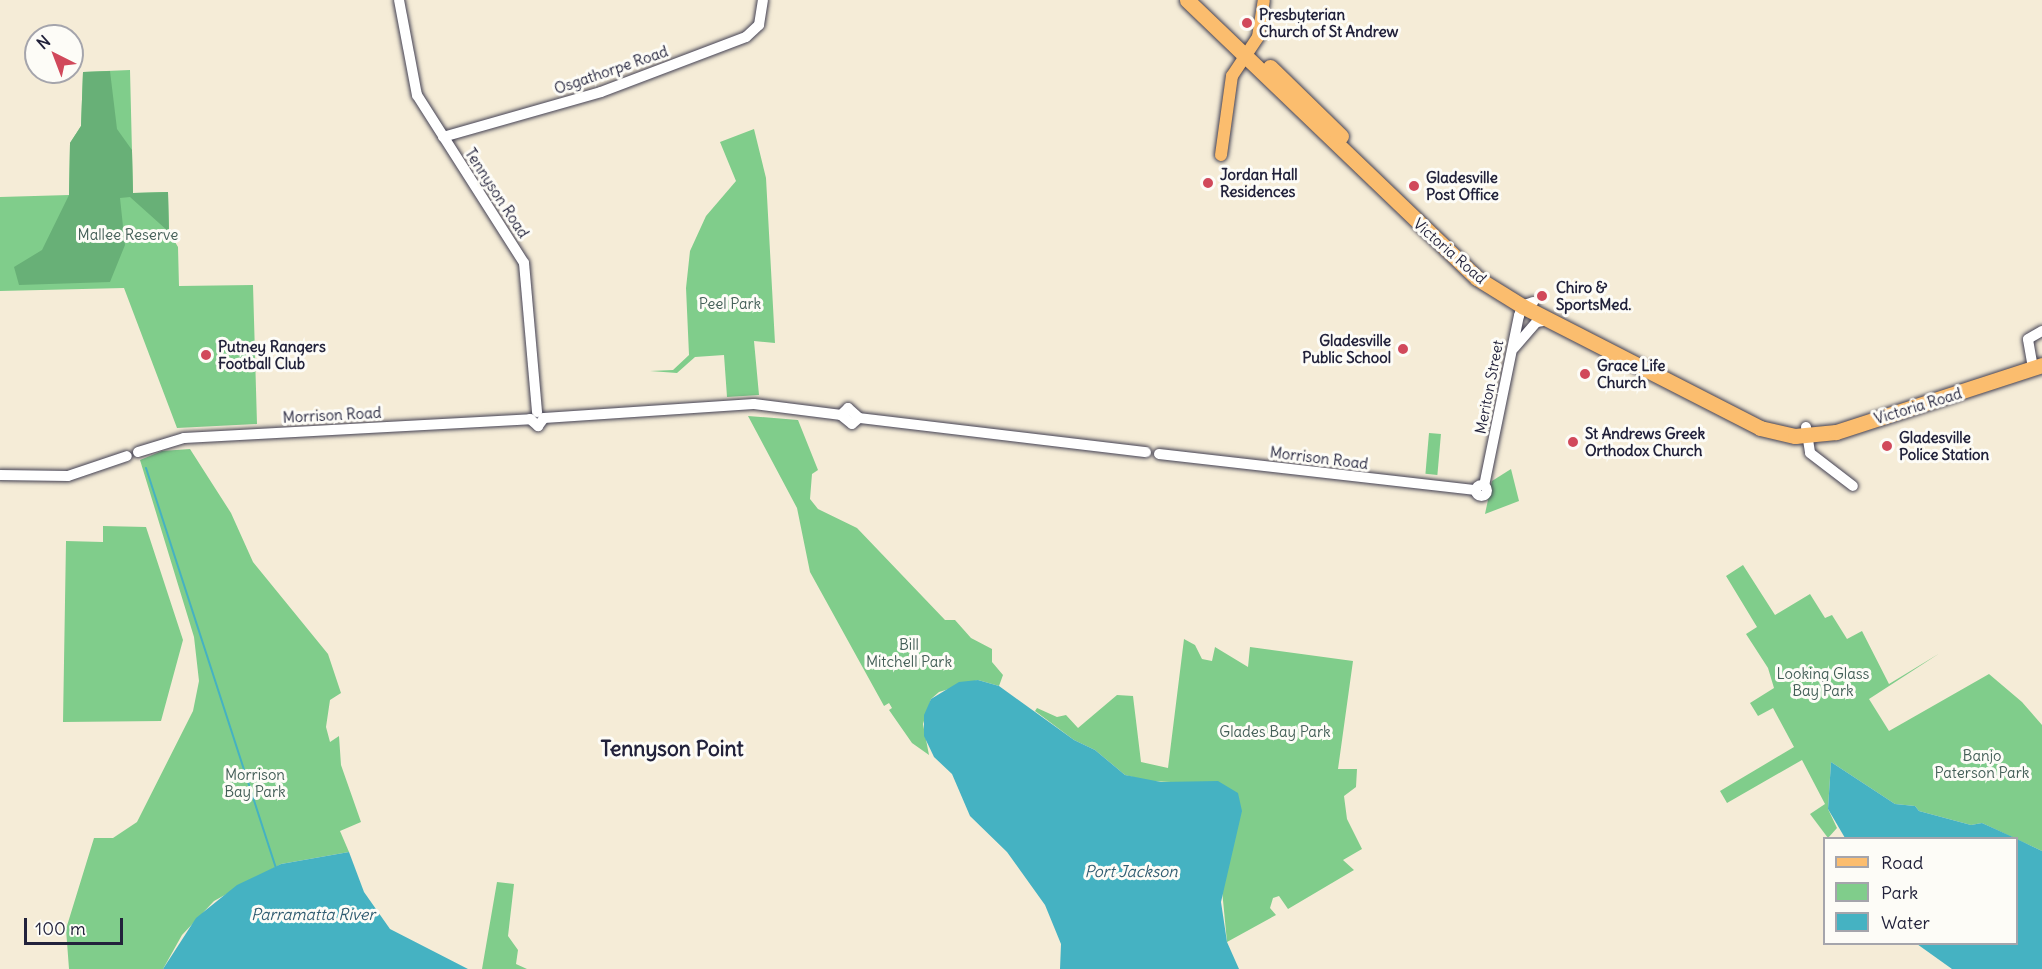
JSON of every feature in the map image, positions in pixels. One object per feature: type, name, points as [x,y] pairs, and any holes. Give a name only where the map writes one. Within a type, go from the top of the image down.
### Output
[{"type":"highway","name":"Victoria Road","points":[[1186,0],[1248,51]]},
{"type":"highway","name":"Victoria Road","points":[[1198,0],[1431,226],[1482,270],[1552,320],[1752,424],[1771,432],[1807,432],[2037,363]]},
{"type":"highway","name":"Victoria Road","points":[[1527,304],[1756,417],[1807,432]]},
{"type":"main road","points":[[1221,155],[1230,84],[1258,37],[1264,0]]},
{"type":"street","name":"Tennyson Road","points":[[399,0],[417,95],[524,263],[537,417]]},
{"type":"street","name":"Osgathorpe Road","points":[[442,137],[610,90],[746,37],[759,25],[763,0]]},
{"type":"street","name":"Meriton Street","points":[[1480,488],[1512,353],[1527,304]]},
{"type":"street","points":[[1512,353],[1537,322],[1552,320]]},
{"type":"street","points":[[2037,363],[2028,339],[2042,331]]},
{"type":"street","name":"Morrison Road","points":[[0,475],[68,476],[127,456],[135,459],[138,452],[184,438],[754,404],[841,415],[852,424],[859,418],[1146,452],[1153,446],[1160,454],[1480,488]]},
{"type":"street","points":[[1807,432],[1810,453],[1853,486]]},
{"type":"green space","points":[[130,70],[133,193],[168,192],[169,232],[178,247],[179,286],[253,285],[257,424],[177,428],[124,288],[0,291],[0,197],[69,195],[70,143],[81,126],[84,72]]},
{"type":"green space","name":"Mallee Reserve","points":[[110,71],[117,129],[132,150],[133,193],[168,192],[169,232],[130,197],[120,198],[125,245],[110,282],[19,285],[14,267],[42,250],[69,195],[70,143],[81,126],[84,72]]},
{"type":"green space","name":"Peel Park","points":[[754,129],[766,178],[775,343],[754,341],[759,395],[727,397],[724,355],[695,357],[677,373],[650,371],[673,370],[689,355],[686,288],[690,251],[706,216],[736,181],[720,142]]},
{"type":"green space","name":"Bill Mitchell Park","points":[[748,416],[798,420],[818,470],[812,474],[810,499],[818,509],[857,528],[945,620],[955,620],[971,638],[992,649],[992,662],[1003,675],[999,686],[978,680],[939,692],[931,699],[923,724],[929,755],[912,743],[889,710],[892,708],[889,703],[884,706],[810,572],[797,508]]},
{"type":"green space","points":[[1429,433],[1441,434],[1437,475],[1425,474]]},
{"type":"green space","name":"Morrison Bay Park","points":[[190,449],[231,513],[253,562],[328,654],[341,693],[330,700],[326,727],[330,742],[339,736],[341,765],[361,822],[340,831],[349,852],[281,864],[214,901],[182,935],[163,969],[69,969],[66,929],[94,838],[113,838],[137,822],[193,711],[199,681],[194,637],[140,460],[162,451]]},
{"type":"green space","points":[[1511,469],[1519,501],[1485,514],[1492,481]]},
{"type":"green space","points":[[103,526],[146,527],[183,640],[161,721],[63,722],[66,541],[103,542]]},
{"type":"green space","points":[[1743,565],[1775,615],[1810,594],[1825,618],[1832,615],[1847,639],[1862,631],[1889,684],[1940,653],[1869,699],[1889,731],[1989,674],[2022,702],[2042,725],[2042,851],[2018,840],[2018,837],[2012,837],[1982,823],[1971,825],[1919,811],[1915,806],[1895,804],[1831,762],[1828,809],[1837,828],[1829,837],[1810,814],[1825,804],[1802,760],[1727,803],[1720,791],[1794,747],[1773,708],[1758,716],[1750,703],[1774,688],[1768,668],[1746,634],[1757,627],[1726,576]]},
{"type":"green space","name":"Glades Bay Park","points":[[1184,639],[1195,645],[1202,659],[1212,661],[1215,647],[1248,667],[1250,647],[1353,661],[1338,769],[1357,769],[1356,787],[1344,796],[1347,819],[1362,849],[1343,860],[1354,870],[1288,909],[1279,896],[1273,898],[1270,908],[1276,915],[1227,942],[1222,890],[1236,832],[1194,783],[1148,781],[1125,775],[1095,750],[1074,740],[1035,711],[1037,708],[1057,717],[1066,715],[1078,728],[1117,695],[1133,696],[1141,762],[1168,768]]},
{"type":"green space","points":[[497,882],[514,884],[508,936],[518,950],[516,964],[527,969],[482,969]]},
{"type":"water","name":"Port Jackson","points":[[978,680],[999,686],[1074,740],[1095,750],[1125,775],[1161,782],[1218,781],[1238,793],[1242,811],[1221,902],[1227,942],[1239,969],[1060,969],[1061,944],[1045,905],[1007,852],[970,816],[952,774],[934,757],[924,736],[924,715],[931,699],[959,682]]},
{"type":"water","points":[[1831,762],[1895,804],[1915,806],[1919,811],[1971,825],[1982,823],[2013,837],[1844,837],[1828,809]]},
{"type":"water","points":[[2018,839],[2042,851],[2042,969],[1952,969],[1918,945],[2018,945]]},
{"type":"water","name":"Parramatta River","points":[[349,852],[364,892],[390,929],[468,969],[163,969],[196,918],[237,885],[281,864]]},
{"type":"waterway","points":[[146,468],[276,867]]},
{"type":"place","name":"Presbyterian Church of St Andrew","points":[[1247,23]]},
{"type":"place","name":"Jordan Hall Residences","points":[[1208,183]]},
{"type":"place","name":"Gladesville Post Office","points":[[1414,186]]},
{"type":"place","name":"Chiro & SportsMed.","points":[[1542,296]]},
{"type":"place","name":"Gladesville Public School","points":[[1403,349]]},
{"type":"place","name":"Putney Rangers Football Club","points":[[206,355]]},
{"type":"place","name":"Grace Life Church","points":[[1585,374]]},
{"type":"place","name":"St Andrews Greek Orthodox Church","points":[[1573,442]]},
{"type":"place","name":"Gladesville Police Station","points":[[1887,446]]},
{"type":"district","name":"Tennyson Point","points":[[672,749]]},
{"type":"park label","name":"Looking Glass Bay Park","points":[[1823,682]]},
{"type":"park label","name":"Banjo Paterson Park","points":[[1982,764]]}]
